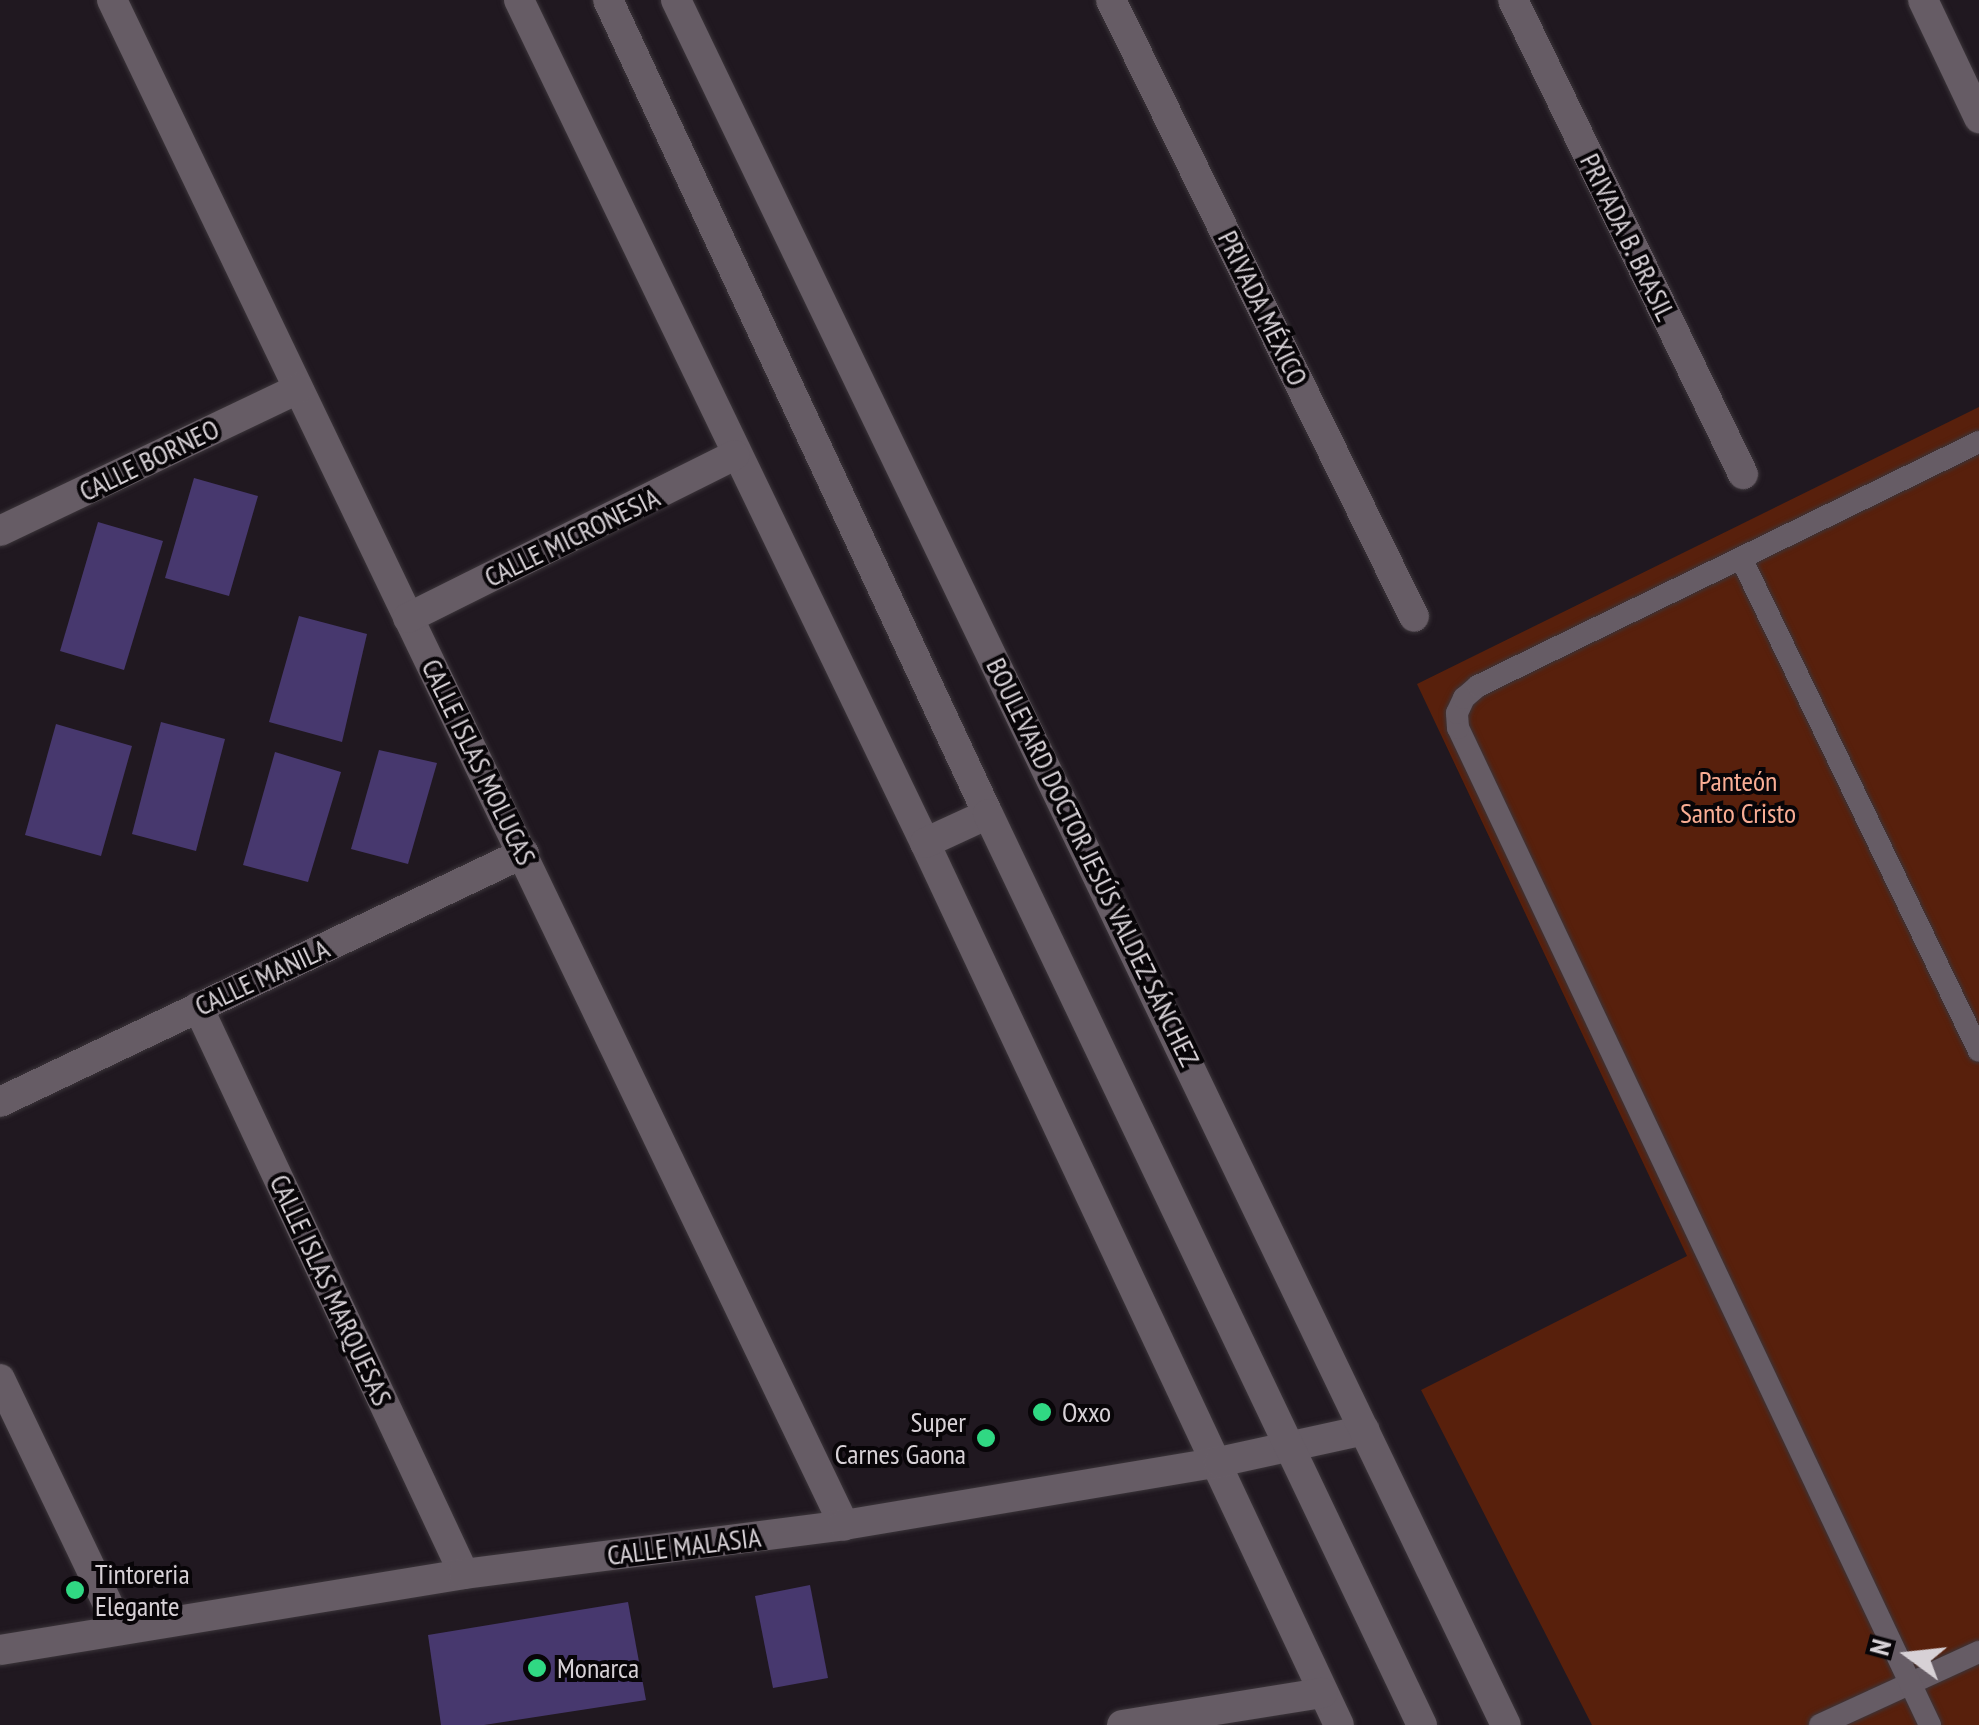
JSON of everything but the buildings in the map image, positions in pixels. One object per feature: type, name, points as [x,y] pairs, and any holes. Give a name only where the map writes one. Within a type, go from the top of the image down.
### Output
[{"type":"street","name":"CALLE ISLAS MOLUCAS","points":[[112,0],[844,1526]]},
{"type":"street","points":[[519,0],[925,842],[1339,1725]]},
{"type":"street","name":"BOULEVARD DOCTOR JESÚS VALDEZ SÁNCHEZ","points":[[676,0],[1506,1725]]},
{"type":"street","name":"PRIVADA MÉXICO","points":[[1111,0],[1414,617]]},
{"type":"street","name":"PRIVADA B. BRASIL","points":[[1512,0],[1742,474]]},
{"type":"street","points":[[1923,0],[1979,118]]},
{"type":"street","points":[[616,8],[988,814],[1422,1725]]},
{"type":"street","name":"CALLE BORNEO","points":[[0,531],[298,389]]},
{"type":"street","name":"CALLE MICRONESIA","points":[[408,618],[736,456]]},
{"type":"street","points":[[925,842],[988,814]]},
{"type":"street","name":"CALLE MANILA","points":[[0,1102],[524,853]]},
{"type":"street","name":"CALLE ISLAS MARQUESAS","points":[[198,1007],[464,1574]]},
{"type":"street","points":[[0,1379],[120,1630]]},
{"type":"street","name":"CALLE MALASIA","points":[[0,1650],[464,1574],[844,1526],[1219,1462],[1365,1430]]},
{"type":"street","points":[[1122,1725],[1322,1693]]},
{"type":"lane","points":[[1930,1725],[1458,728],[1457,713],[1464,698],[1478,686],[1979,442]]},
{"type":"lane","points":[[1741,558],[1979,1052]]},
{"type":"lane","points":[[1820,1725],[1910,1680],[1979,1652]]},
{"type":"green space","name":"Panteón Santo Cristo","points":[[1979,407],[1979,1725],[1592,1725],[1421,1390],[1687,1256],[1417,684]]},
{"type":"place","name":"Oxxo","points":[[1042,1412]]},
{"type":"place","name":"Super Carnes Gaona","points":[[986,1438]]},
{"type":"place","name":"Tintoreria Elegante","points":[[75,1590]]},
{"type":"place","name":"Monarca","points":[[537,1668]]}]
